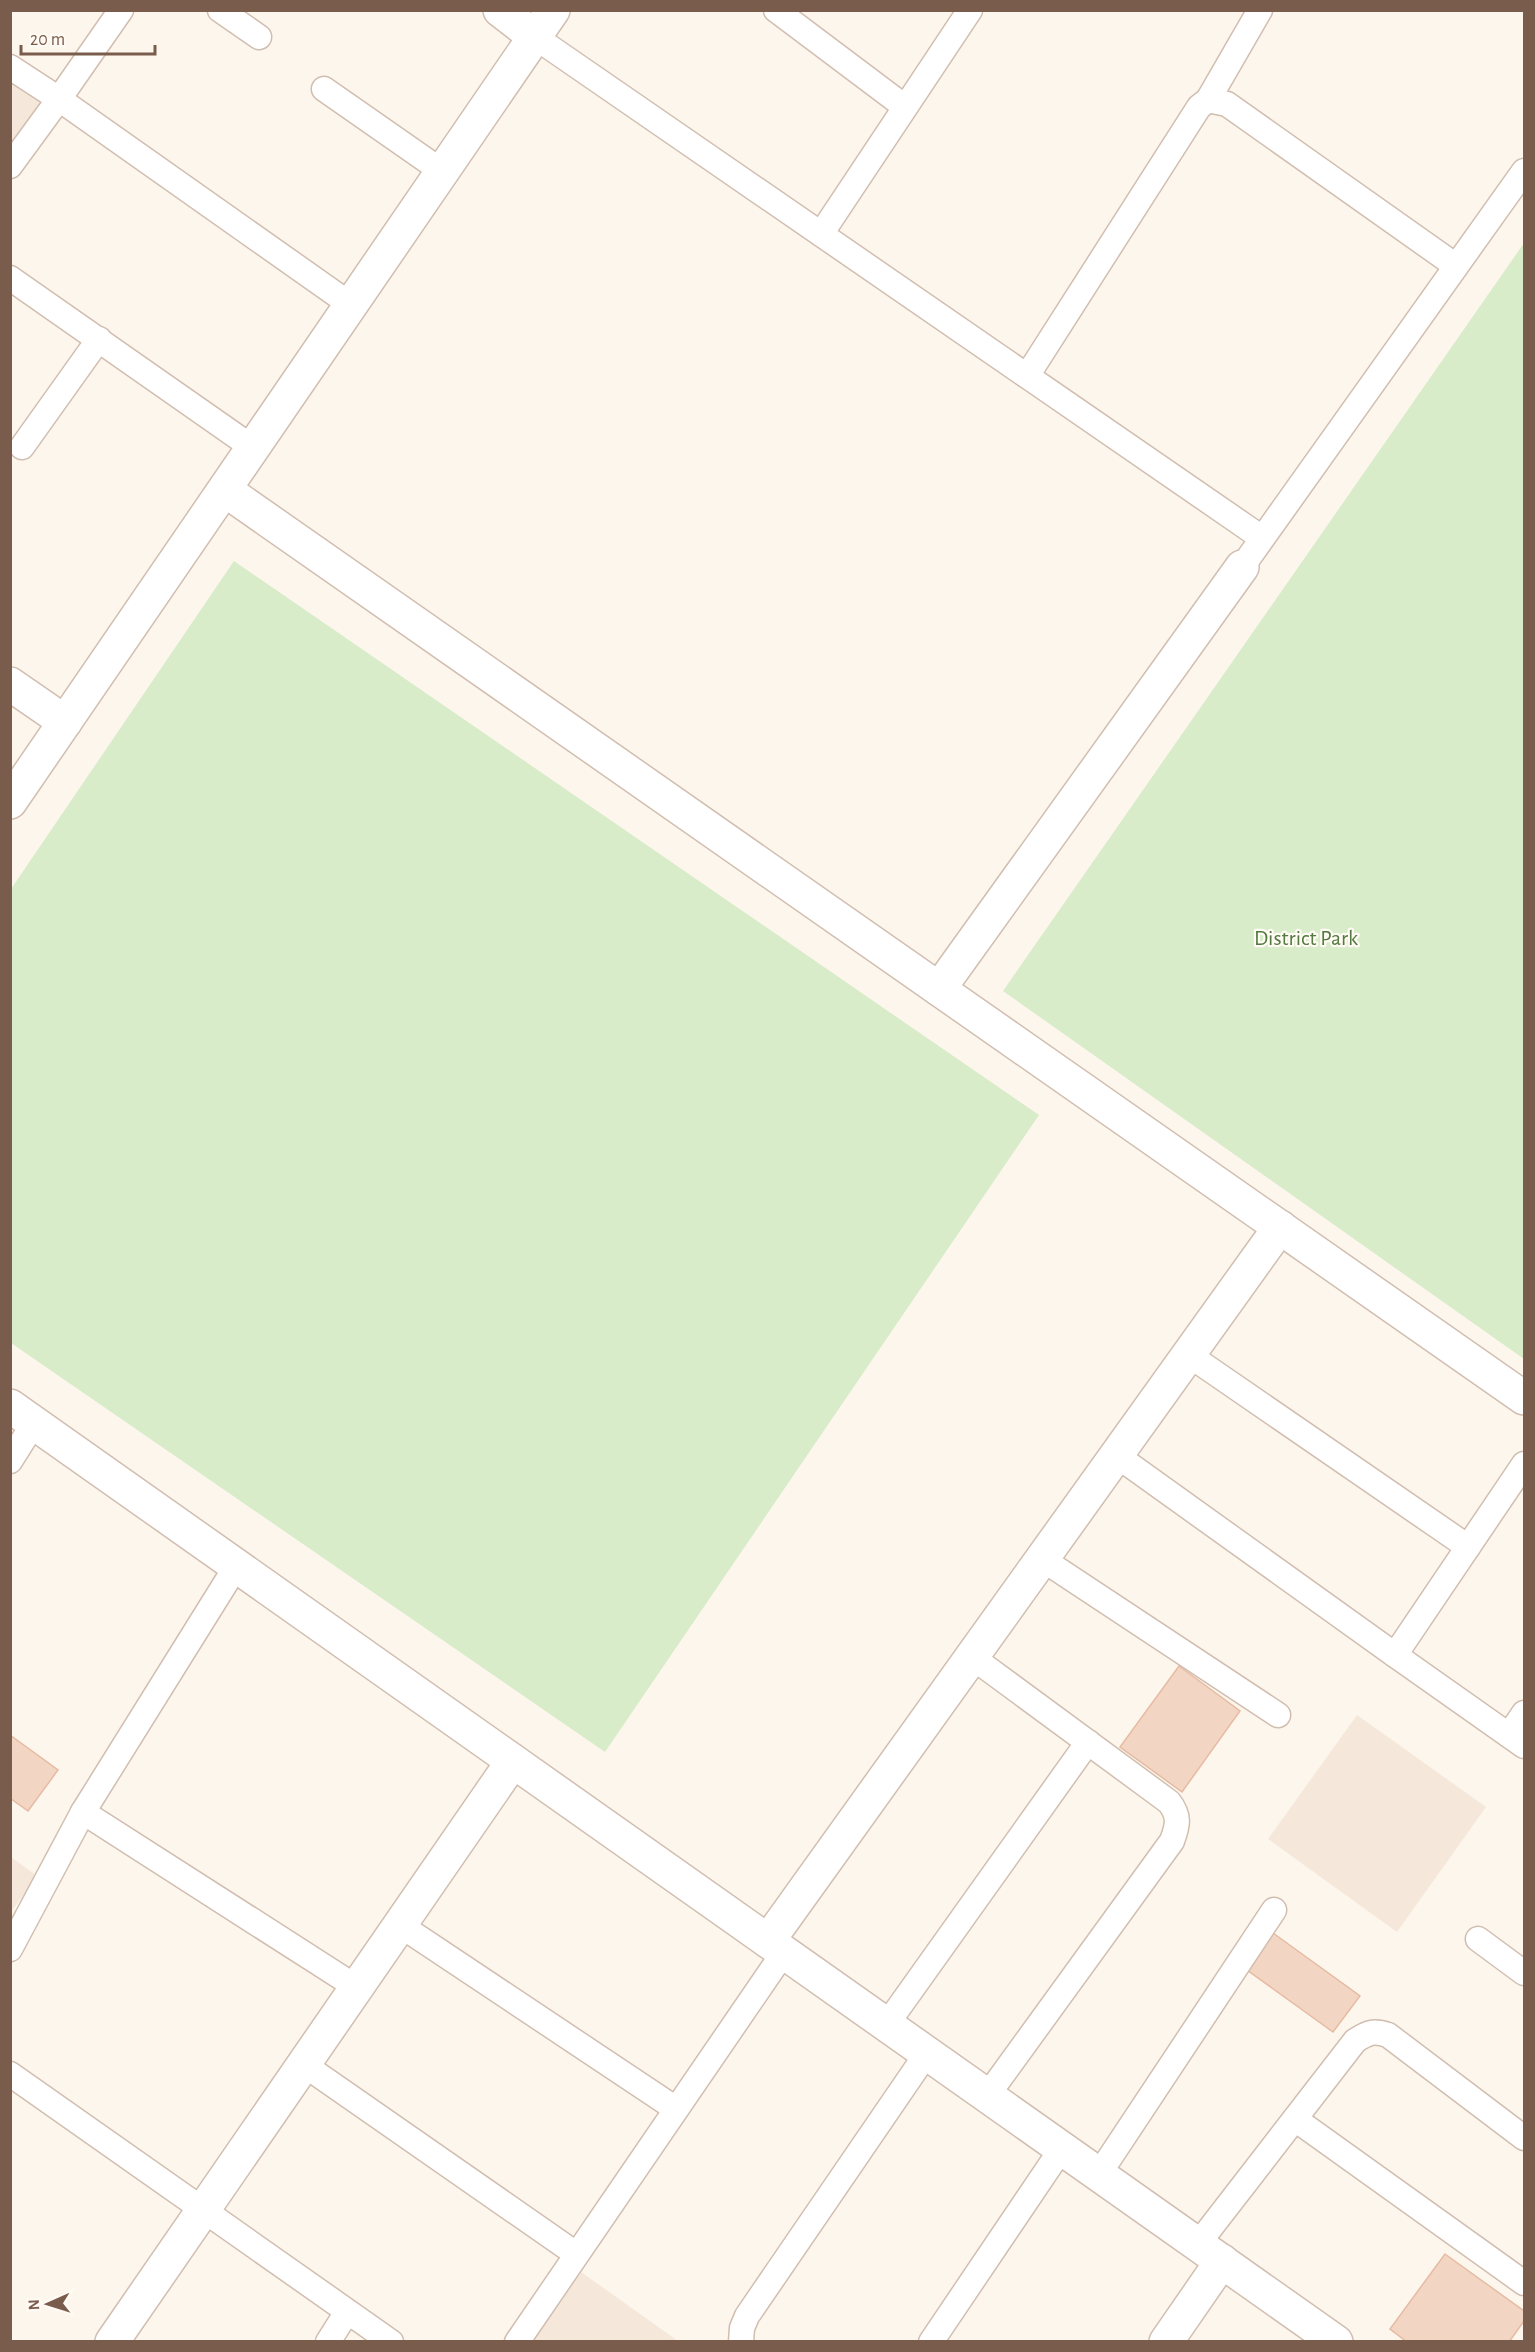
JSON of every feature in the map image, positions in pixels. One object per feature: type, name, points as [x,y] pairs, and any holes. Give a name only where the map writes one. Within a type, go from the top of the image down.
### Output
[{"type":"street","points":[[10,802],[544,24],[500,10]]},
{"type":"street","points":[[225,489],[1524,1398]]},
{"type":"street","points":[[939,989],[1242,567]]},
{"type":"street","points":[[10,684],[65,722]]},
{"type":"street","points":[[776,1946],[972,1657],[1280,1227]]},
{"type":"street","points":[[22,1415],[1336,2342]]},
{"type":"street","points":[[112,2342],[513,1761]]},
{"type":"street","points":[[1166,2342],[1210,2253]]},
{"type":"lane","points":[[10,166],[121,10]]},
{"type":"lane","points":[[220,10],[259,37]]},
{"type":"lane","points":[[776,10],[905,107]]},
{"type":"lane","points":[[821,234],[970,10]]},
{"type":"lane","points":[[1027,376],[1199,107],[1208,100],[1260,10]]},
{"type":"lane","points":[[544,24],[821,234],[1262,538]]},
{"type":"lane","points":[[10,67],[59,99],[351,305]]},
{"type":"lane","points":[[324,89],[443,172]]},
{"type":"lane","points":[[1208,100],[1227,104],[1456,266]]},
{"type":"lane","points":[[1242,567],[1524,171]]},
{"type":"lane","points":[[10,278],[254,448]]},
{"type":"lane","points":[[22,447],[99,339]]},
{"type":"lane","points":[[1189,1355],[1468,1547]]},
{"type":"lane","points":[[10,1461],[22,1415]]},
{"type":"lane","points":[[1116,1455],[1517,1740],[1524,1713]]},
{"type":"lane","points":[[1395,1654],[1524,1464]]},
{"type":"lane","points":[[1042,1559],[1278,1715]]},
{"type":"lane","points":[[10,1949],[83,1812],[237,1565]]},
{"type":"lane","points":[[972,1657],[1169,1802],[1177,1812],[1179,1824],[1172,1840],[987,2096]]},
{"type":"lane","points":[[887,2025],[1088,1742]]},
{"type":"lane","points":[[83,1812],[356,1987]]},
{"type":"lane","points":[[1099,2174],[1274,1910]]},
{"type":"lane","points":[[400,1925],[676,2109]]},
{"type":"lane","points":[[1478,1939],[1524,1973]]},
{"type":"lane","points":[[517,2342],[676,2109],[776,1946]]},
{"type":"lane","points":[[1210,2253],[1295,2119],[1354,2041],[1366,2033],[1376,2031],[1388,2036],[1524,2138]]},
{"type":"lane","points":[[741,2342],[742,2328],[747,2316],[927,2053]]},
{"type":"lane","points":[[303,2064],[576,2254]]},
{"type":"lane","points":[[10,2074],[391,2342]]},
{"type":"lane","points":[[1295,2119],[1524,2283]]},
{"type":"lane","points":[[932,2342],[1062,2148]]},
{"type":"lane","points":[[328,2342],[348,2312]]},
{"type":"shaded area","points":[[11,74],[51,103],[11,160]]},
{"type":"shaded area","points":[[1357,1715],[1486,1807],[1397,1932],[1268,1839]]},
{"type":"shaded area","points":[[11,1857],[37,1876],[11,1912]]},
{"type":"shaded area","points":[[581,2272],[678,2341],[531,2342]]},
{"type":"green space","name":"District Park","points":[[1524,243],[1524,1359],[1003,991]]},
{"type":"green space","points":[[234,561],[1039,1115],[605,1752],[11,1343],[11,889]]},
{"type":"building","points":[[1179,1666],[1240,1711],[1182,1792],[1120,1747]]},
{"type":"building","points":[[10,1735],[58,1770],[28,1811],[10,1798]]},
{"type":"building","points":[[1273,1933],[1360,1996],[1333,2032],[1247,1970]]},
{"type":"building","points":[[1445,2254],[1524,2311],[1524,2321],[1509,2342],[1407,2342],[1390,2329]]}]
